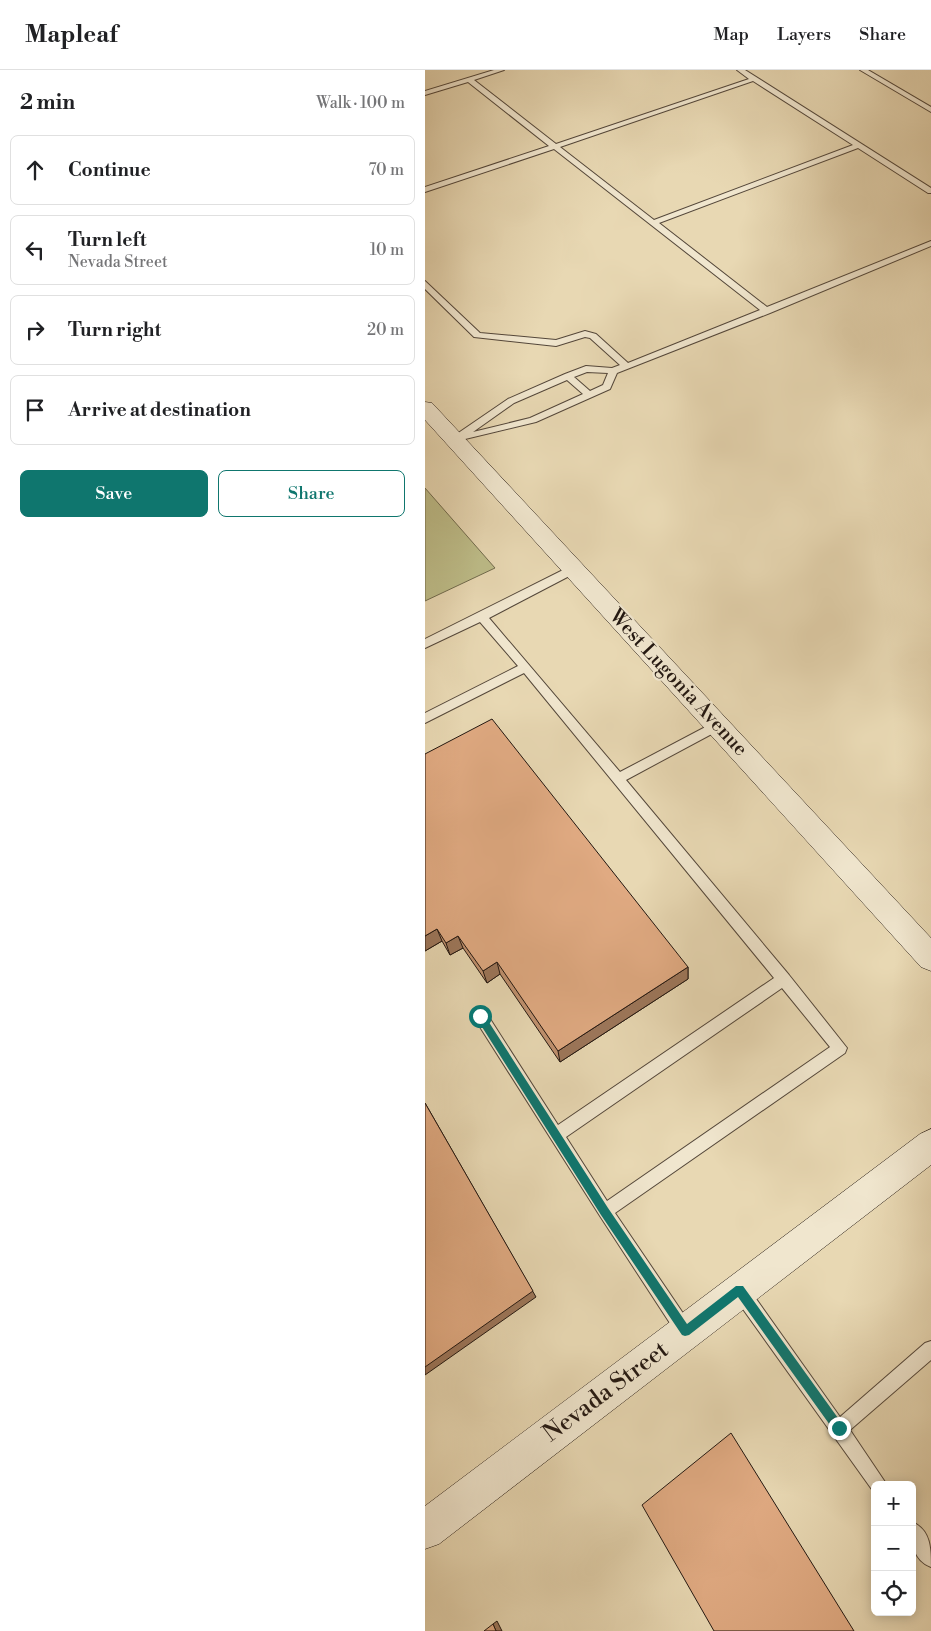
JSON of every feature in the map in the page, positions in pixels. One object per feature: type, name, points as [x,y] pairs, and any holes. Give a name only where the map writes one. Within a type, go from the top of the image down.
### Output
[{"type":"street","name":"West Lugonia Avenue","points":[[425,408],[931,958]]},
{"type":"street","name":"Nevada Street","points":[[425,1530],[931,1145]]},
{"type":"lane","points":[[425,93],[501,70]]},
{"type":"lane","points":[[740,70],[931,191]]},
{"type":"lane","points":[[863,70],[931,110]]},
{"type":"lane","points":[[425,190],[755,79]]},
{"type":"lane","points":[[469,80],[767,311]]},
{"type":"lane","points":[[653,223],[859,145]]},
{"type":"lane","points":[[454,440],[511,401],[568,376],[586,369],[613,371],[647,359],[931,243]]},
{"type":"lane","points":[[425,284],[477,335],[556,343],[585,334],[593,336],[626,366]]},
{"type":"lane","points":[[454,440],[533,420],[607,387],[613,371]]},
{"type":"lane","points":[[568,376],[589,395]]},
{"type":"lane","points":[[425,644],[482,617],[573,569]]},
{"type":"lane","points":[[482,617],[526,666],[840,1048],[605,1211]]},
{"type":"lane","points":[[425,718],[526,666]]},
{"type":"lane","points":[[619,779],[717,726]]},
{"type":"lane","points":[[556,1135],[784,979]]},
{"type":"lane","points":[[480,1016],[605,1211],[685,1331]]},
{"type":"lane","points":[[739,1290],[876,1481]]},
{"type":"lane","points":[[839,1428],[931,1349]]},
{"type":"lane","points":[[916,1537],[931,1558]]},
{"type":"shaded area","points":[[425,488],[495,568],[425,601]]},
{"type":"building","points":[[492,719],[688,967],[558,1051],[497,962],[483,971],[458,936],[446,943],[437,929],[425,936],[425,754]]},
{"type":"building","points":[[425,1103],[533,1291],[425,1367]]},
{"type":"building","points":[[731,1433],[854,1631],[714,1631],[642,1505]]},
{"type":"building","points":[[493,1624],[496,1631],[484,1631]]},
{"type":"route","points":[[480,1016],[605,1211],[685,1331],[739,1290],[839,1428]]}]
